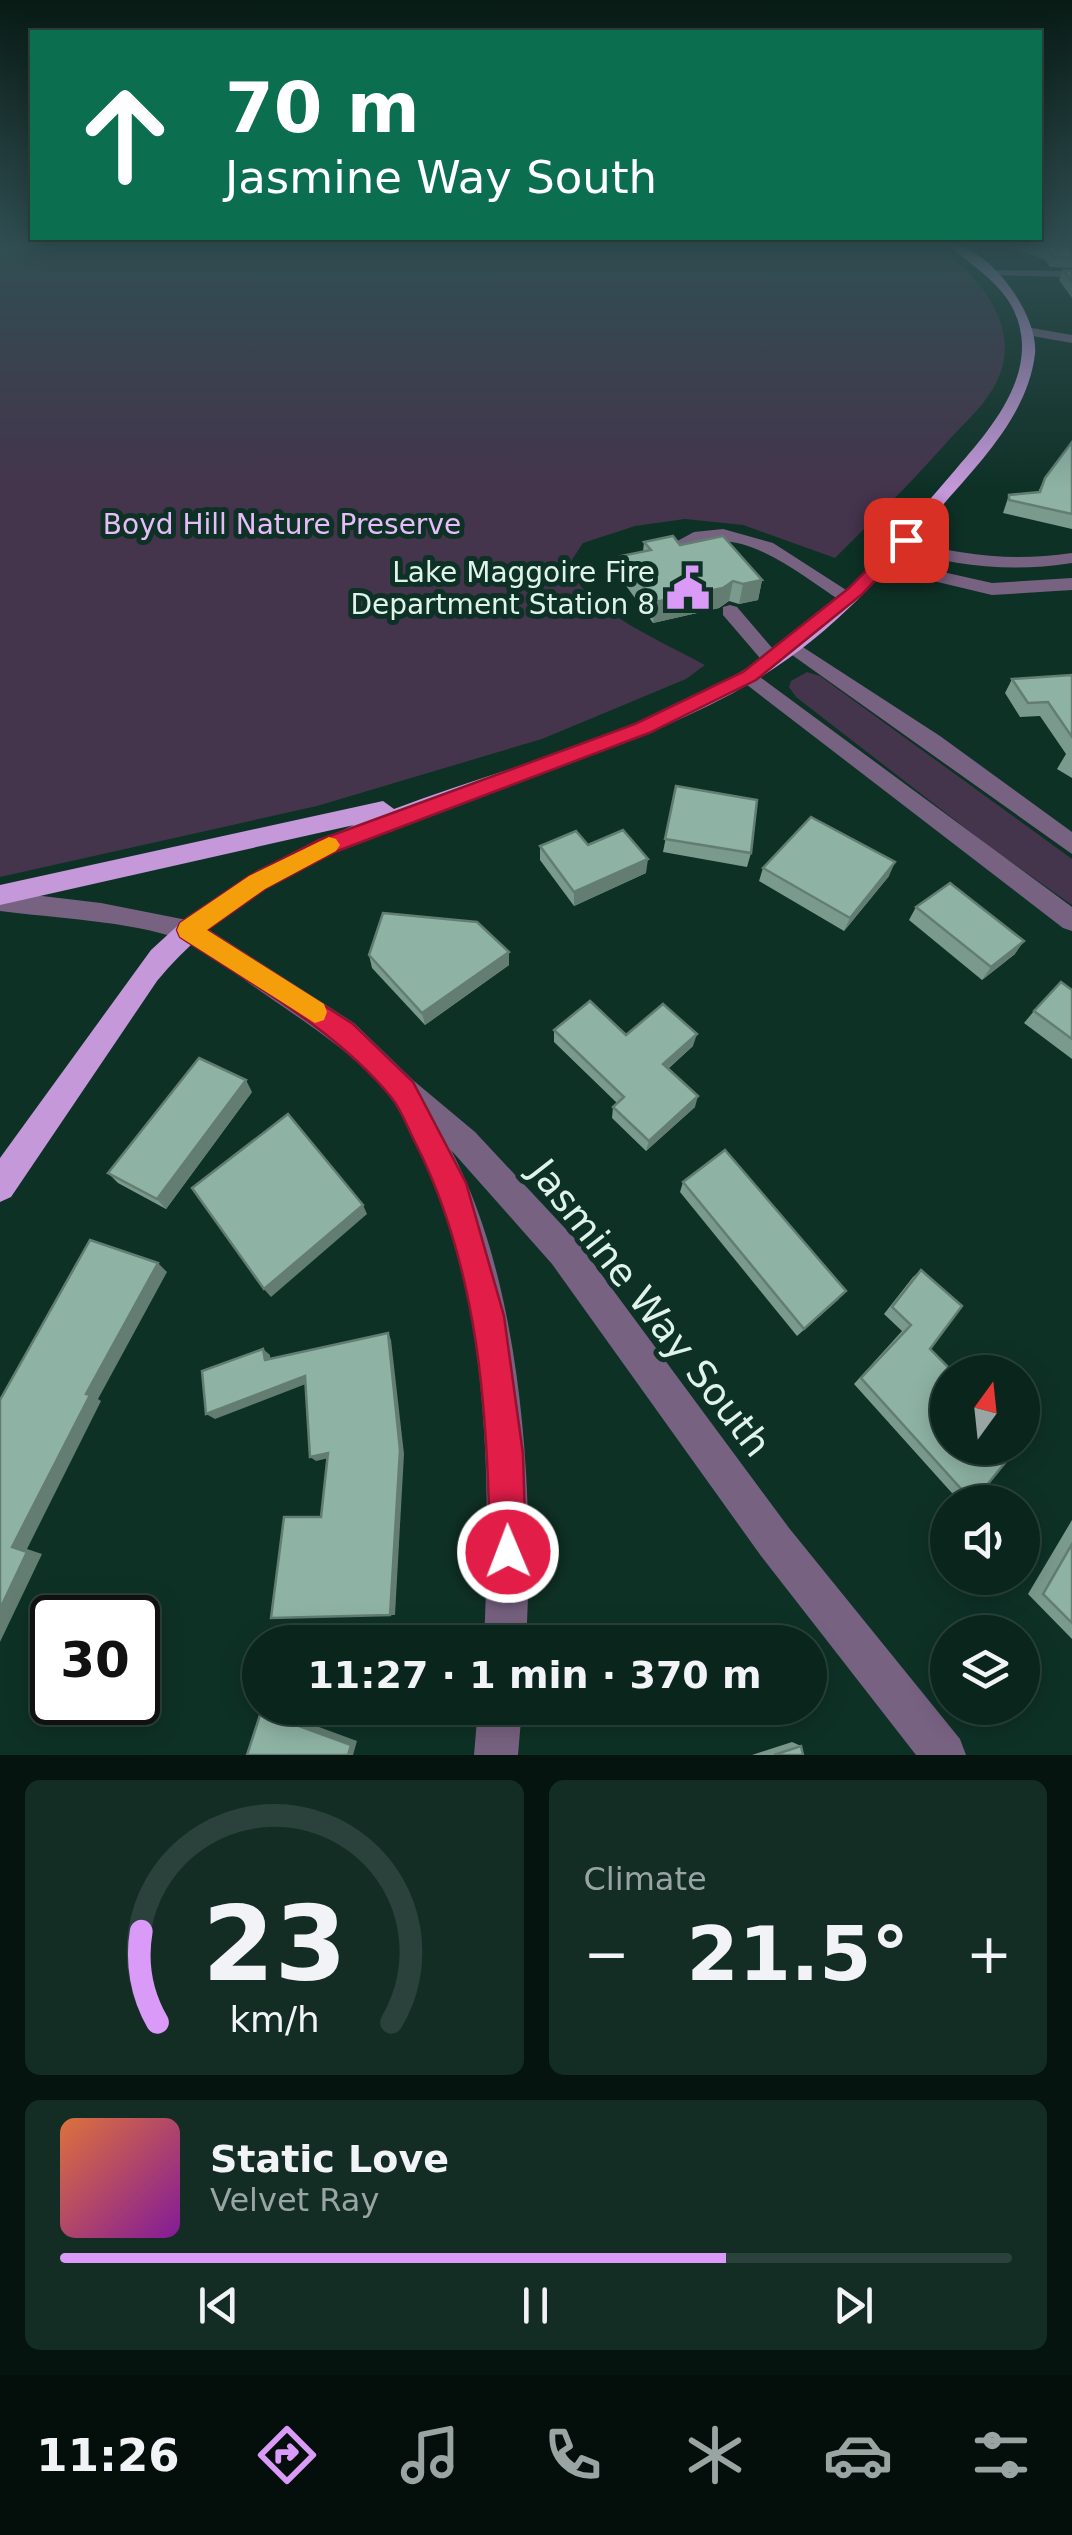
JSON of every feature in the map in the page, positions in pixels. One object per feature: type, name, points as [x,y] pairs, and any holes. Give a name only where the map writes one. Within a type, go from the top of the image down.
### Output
[{"type":"main road","points":[[0,1186],[131,995],[188,930],[257,883],[327,846],[456,794],[642,728],[750,676],[792,646],[885,564],[1009,414],[1028,375],[1027,339],[1022,326]]},
{"type":"main road","points":[[0,898],[456,794]]},
{"type":"street","points":[[1027,339],[1072,339]]},
{"type":"street","points":[[1027,339],[1072,354]]},
{"type":"street","points":[[684,555],[679,545],[694,536],[737,534],[761,544],[848,597]]},
{"type":"street","points":[[902,545],[964,563],[999,568],[1072,558]]},
{"type":"street","points":[[885,564],[992,589],[1072,584]]},
{"type":"street","points":[[730,611],[772,660]]},
{"type":"street","points":[[792,646],[918,731],[1072,845]]},
{"type":"street","points":[[750,676],[1072,921]]},
{"type":"street","points":[[0,898],[101,912],[188,930]]},
{"type":"street","name":"Jasmine Way South","points":[[188,930],[344,1032],[403,1091],[464,1142],[564,1252],[775,1542],[944,1755]]},
{"type":"street","points":[[403,1091],[456,1193],[488,1316],[506,1454],[506,1625]]},
{"type":"street","points":[[496,1755],[499,1725]]},
{"type":"green space","name":"Boyd Hill Nature Preserve","points":[[0,326],[1001,326],[1005,352],[1000,374],[988,396],[835,558],[743,525],[685,519],[635,526],[583,543],[569,564],[576,580],[626,623],[705,665],[686,679],[542,739],[317,806],[0,877]]},
{"type":"green space","points":[[807,672],[820,676],[1072,859],[1072,905],[991,848],[796,697],[789,687],[791,681]]},
{"type":"building","points":[[1072,442],[1072,514],[1009,500],[1009,495],[1040,492],[1045,478]]},
{"type":"building","points":[[673,536],[680,545],[723,536],[762,580],[743,584],[733,581],[723,588],[655,602],[621,556],[651,550],[644,542]]},
{"type":"building","points":[[1071,675],[1072,737],[1048,702],[1028,703],[1012,679]]},
{"type":"building","points":[[676,786],[757,800],[751,853],[665,839]]},
{"type":"building","points":[[811,817],[895,862],[850,918],[763,868]]},
{"type":"building","points":[[623,830],[648,859],[574,892],[540,846],[576,831],[588,845]]},
{"type":"building","points":[[950,883],[1024,941],[991,967],[916,907]]},
{"type":"building","points":[[383,913],[477,922],[509,952],[422,1013],[369,955]]},
{"type":"building","points":[[1061,982],[1072,990],[1072,1039],[1034,1011]]},
{"type":"building","points":[[590,1001],[626,1035],[663,1004],[697,1034],[663,1064],[698,1096],[649,1141],[613,1107],[624,1097],[554,1030]]},
{"type":"building","points":[[199,1058],[246,1080],[157,1199],[108,1173]]},
{"type":"building","points":[[288,1114],[363,1205],[264,1289],[192,1188]]},
{"type":"building","points":[[725,1150],[846,1291],[804,1329],[683,1182]]},
{"type":"building","points":[[90,1240],[158,1263],[86,1394],[90,1395],[12,1547],[27,1552],[0,1609],[0,1400]]},
{"type":"building","points":[[921,1270],[962,1306],[930,1349],[936,1355],[930,1355],[930,1454],[861,1378],[911,1325],[892,1307]]},
{"type":"building","points":[[388,1333],[400,1450],[390,1615],[271,1618],[284,1517],[321,1517],[328,1453],[310,1457],[305,1376],[206,1414],[202,1371],[263,1349],[265,1360]]},
{"type":"building","points":[[940,1465],[1003,1465],[987,1485],[958,1485]]},
{"type":"building","points":[[1072,1544],[1072,1623],[1043,1594]]},
{"type":"building","points":[[257,1725],[296,1725],[351,1745],[348,1755],[247,1755]]},
{"type":"building","points":[[801,1746],[803,1755],[774,1755]]},
{"type":"slow traffic","points":[[315,1012],[188,930],[257,883],[329,845]]},
{"type":"place","name":"Lake Maggoire Fire Department Station 8","points":[[688,588]]},
{"type":"route","points":[[508,1552],[506,1454],[488,1316],[456,1193],[403,1091],[344,1032],[188,930],[257,883],[327,846],[456,794],[642,728],[750,676],[855,592],[906,540]]}]
